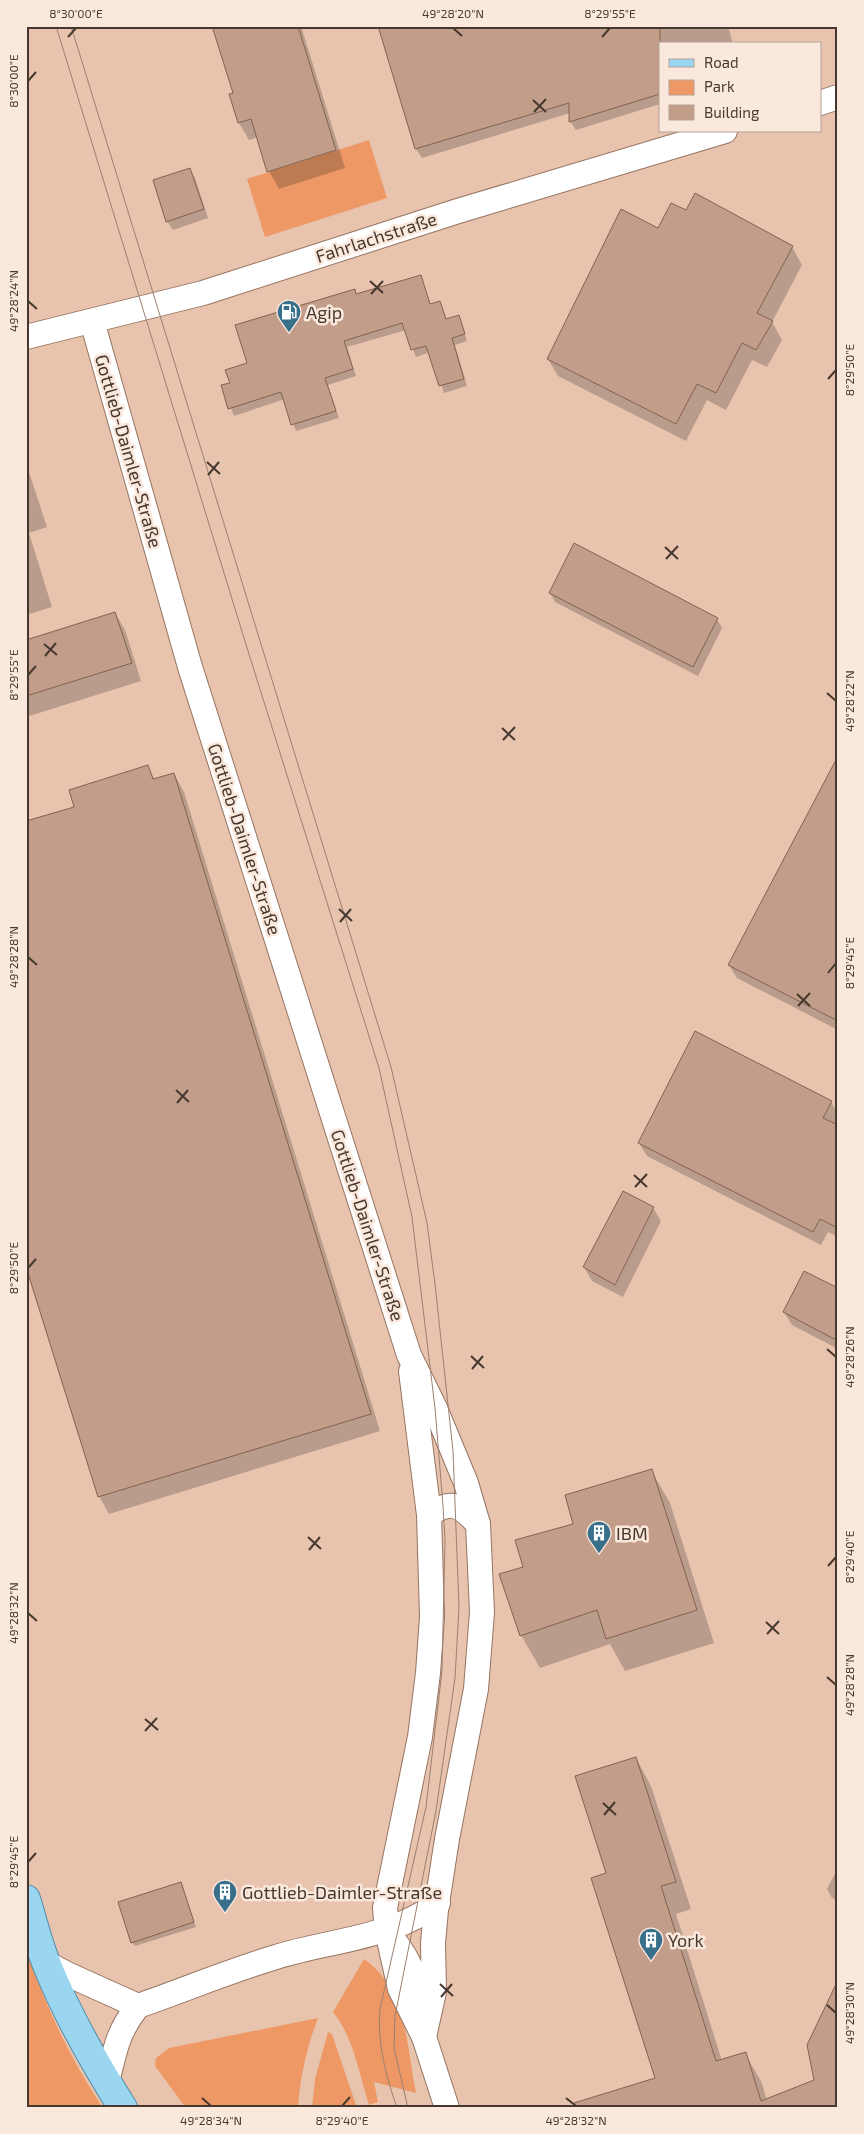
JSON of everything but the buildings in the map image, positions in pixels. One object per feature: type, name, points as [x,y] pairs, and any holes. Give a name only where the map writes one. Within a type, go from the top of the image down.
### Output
[{"type":"main road","points":[[26,1899],[46,1963],[75,2027],[123,2108]]},
{"type":"street","points":[[822,102],[838,97]]},
{"type":"street","name":"Fahrlachstraße","points":[[26,337],[228,285],[458,211],[722,132]]},
{"type":"street","name":"Gottlieb-Daimler-Straße","points":[[92,320],[190,667],[409,1355],[435,1408],[466,1483],[478,1524],[482,1612],[476,1689],[447,1839],[433,1943],[434,1992],[424,2037]]},
{"type":"street","name":"Gottlieb-Daimler-Straße","points":[[409,1355],[429,1515],[432,1617],[428,1673],[420,1737],[385,1908],[387,1931],[400,1990],[424,2037],[447,2108]]},
{"type":"street","points":[[429,1515],[443,1506],[454,1506],[465,1511],[478,1524]]},
{"type":"street","points":[[107,2082],[117,2041],[125,2023],[138,2006],[276,1957],[387,1931],[414,1920],[438,1904]]},
{"type":"street","points":[[46,1963],[138,2006]]},
{"type":"green space","points":[[369,140],[387,198],[265,237],[247,179]]},
{"type":"green space","points":[[26,1951],[60,2032],[80,2071],[103,2108],[26,2108]]},
{"type":"green space","points":[[364,1959],[389,1986],[397,2002],[407,2038],[416,2093],[374,2082],[378,2102],[369,2105],[351,2045],[333,2012]]},
{"type":"green space","points":[[318,2018],[305,2062],[298,2108],[186,2108],[155,2066],[156,2058],[169,2048]]},
{"type":"green space","points":[[328,2032],[332,2034],[357,2108],[312,2108],[315,2079]]},
{"type":"tram line","points":[[56,26],[248,651],[379,1068],[412,1217],[435,1408],[445,1539],[442,1671],[426,1807],[380,2009],[379,2022],[383,2059],[397,2108]]},
{"type":"tram line","points":[[71,26],[391,1067],[427,1223],[453,1451],[459,1607],[455,1678],[436,1811],[395,2016],[394,2048],[408,2108]]},
{"type":"place","name":"Agip","points":[[289,333]]},
{"type":"place","name":"IBM","points":[[599,1554]]},
{"type":"place","name":"Gottlieb-Daimler-Straße","points":[[225,1913]]},
{"type":"place","name":"York","points":[[651,1961]]}]
